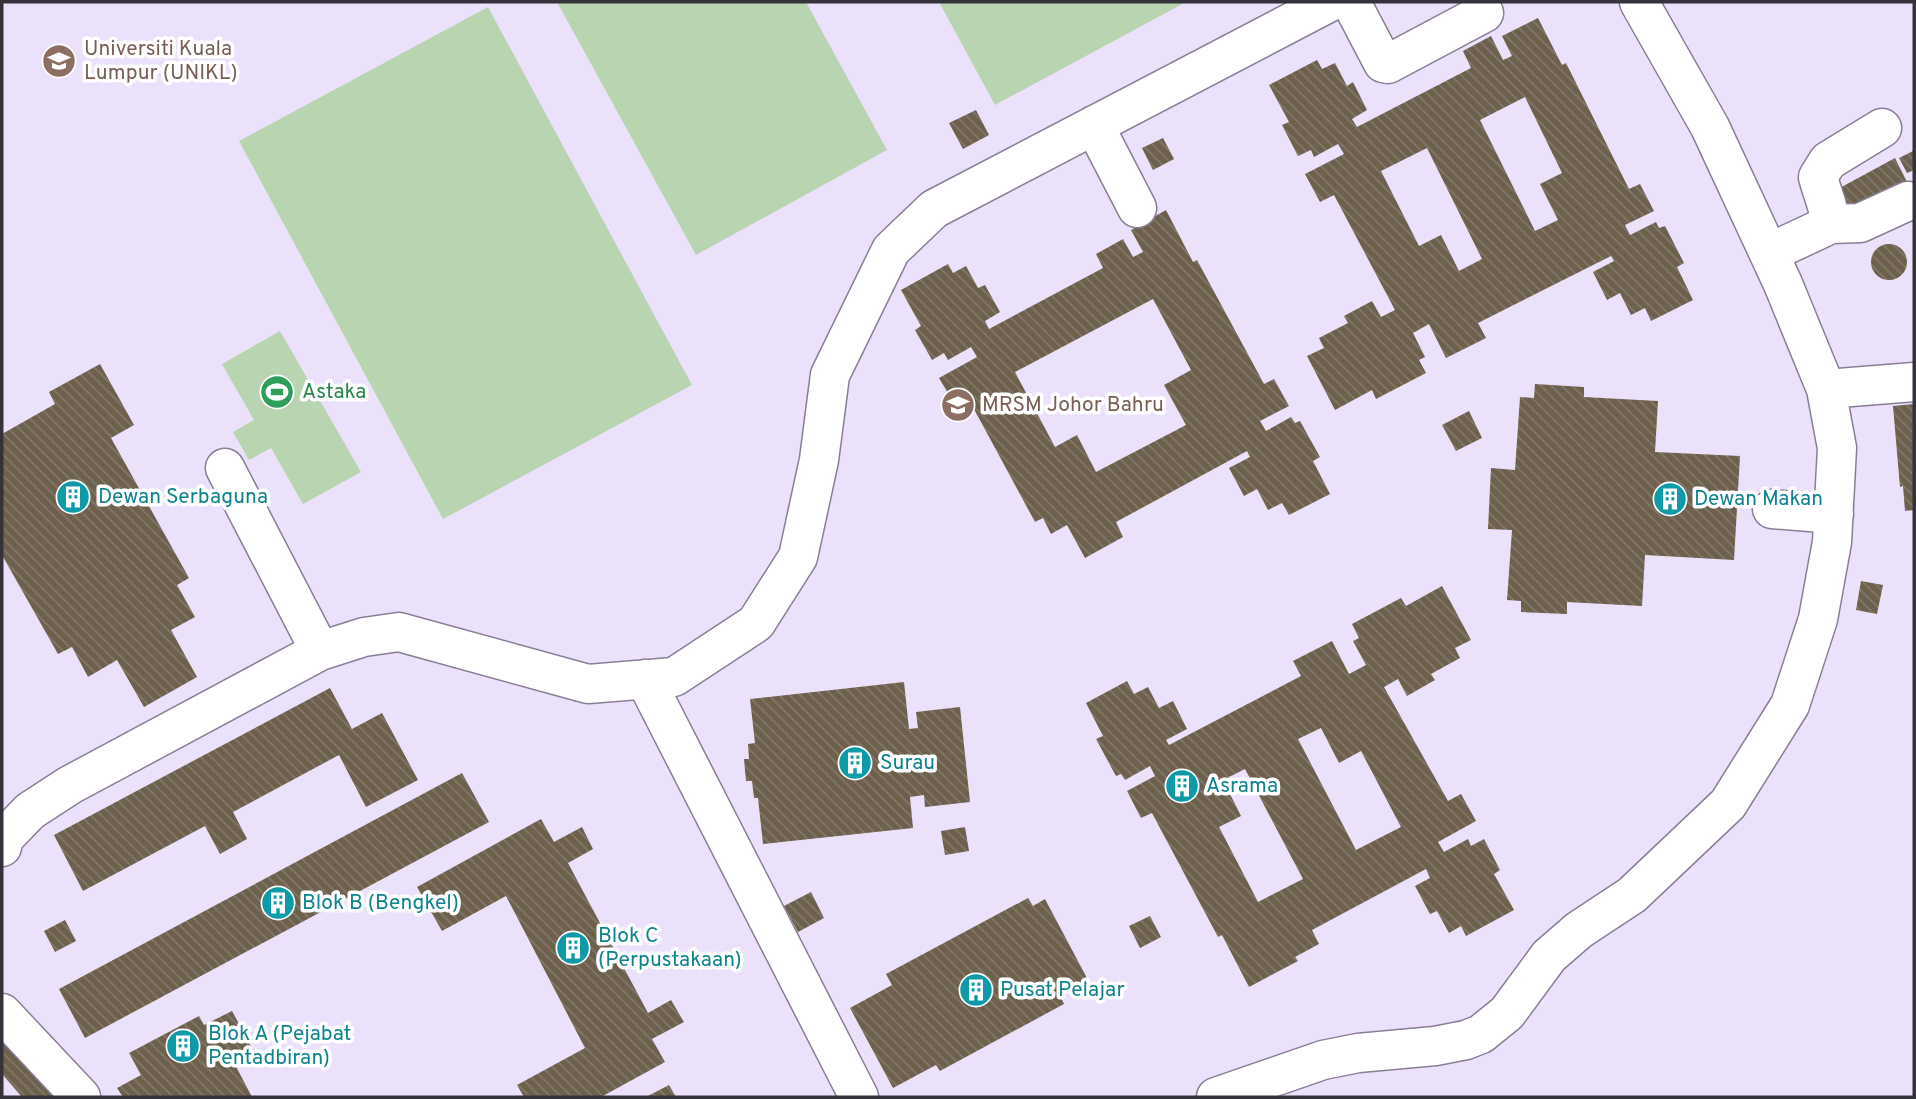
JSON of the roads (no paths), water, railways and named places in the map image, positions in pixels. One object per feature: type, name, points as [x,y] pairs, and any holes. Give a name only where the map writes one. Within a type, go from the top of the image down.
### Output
[{"type":"lane","points":[[2,847],[4,838],[30,811],[70,785],[320,651],[364,637],[399,632],[588,684],[674,677],[757,623],[798,557],[819,460],[830,374],[891,250],[934,209],[1330,2]]},
{"type":"lane","points":[[1351,2],[1383,62],[1388,64],[1484,13]]},
{"type":"lane","points":[[1216,1097],[1322,1060],[1435,1046],[1480,1034],[1507,1013],[1549,956],[1579,930],[1632,895],[1728,804],[1790,705],[1818,619],[1832,542],[1837,448],[1826,388],[1769,253],[1710,127],[1639,2]]},
{"type":"lane","points":[[1094,125],[1138,208]]},
{"type":"lane","points":[[1831,224],[1829,206],[1818,177],[1828,161],[1882,128]]},
{"type":"lane","points":[[1769,253],[1831,224],[1860,223],[1908,201]]},
{"type":"lane","points":[[1826,388],[1914,382]]},
{"type":"lane","points":[[225,468],[320,651]]},
{"type":"lane","points":[[1772,509],[1834,514]]},
{"type":"lane","points":[[645,680],[859,1097]]},
{"type":"lane","points":[[2,1013],[81,1097]]},
{"type":"place","name":"Universiti Kuala Lumpur (UNIKL)","points":[[59,61]]},
{"type":"place","name":"Astaka","points":[[277,392]]},
{"type":"place","name":"MRSM Johor Bahru","points":[[958,405]]},
{"type":"place","name":"Dewan Serbaguna","points":[[73,497]]},
{"type":"place","name":"Dewan Makan","points":[[1670,499]]},
{"type":"place","name":"Surau","points":[[855,763]]},
{"type":"place","name":"Asrama","points":[[1182,786]]},
{"type":"place","name":"Blok B (Bengkel)","points":[[278,903]]},
{"type":"place","name":"Blok C (Perpustakaan)","points":[[573,948]]},
{"type":"place","name":"Pusat Pelajar","points":[[976,990]]},
{"type":"place","name":"Blok A (Pejabat Pentadbiran)","points":[[183,1046]]}]
